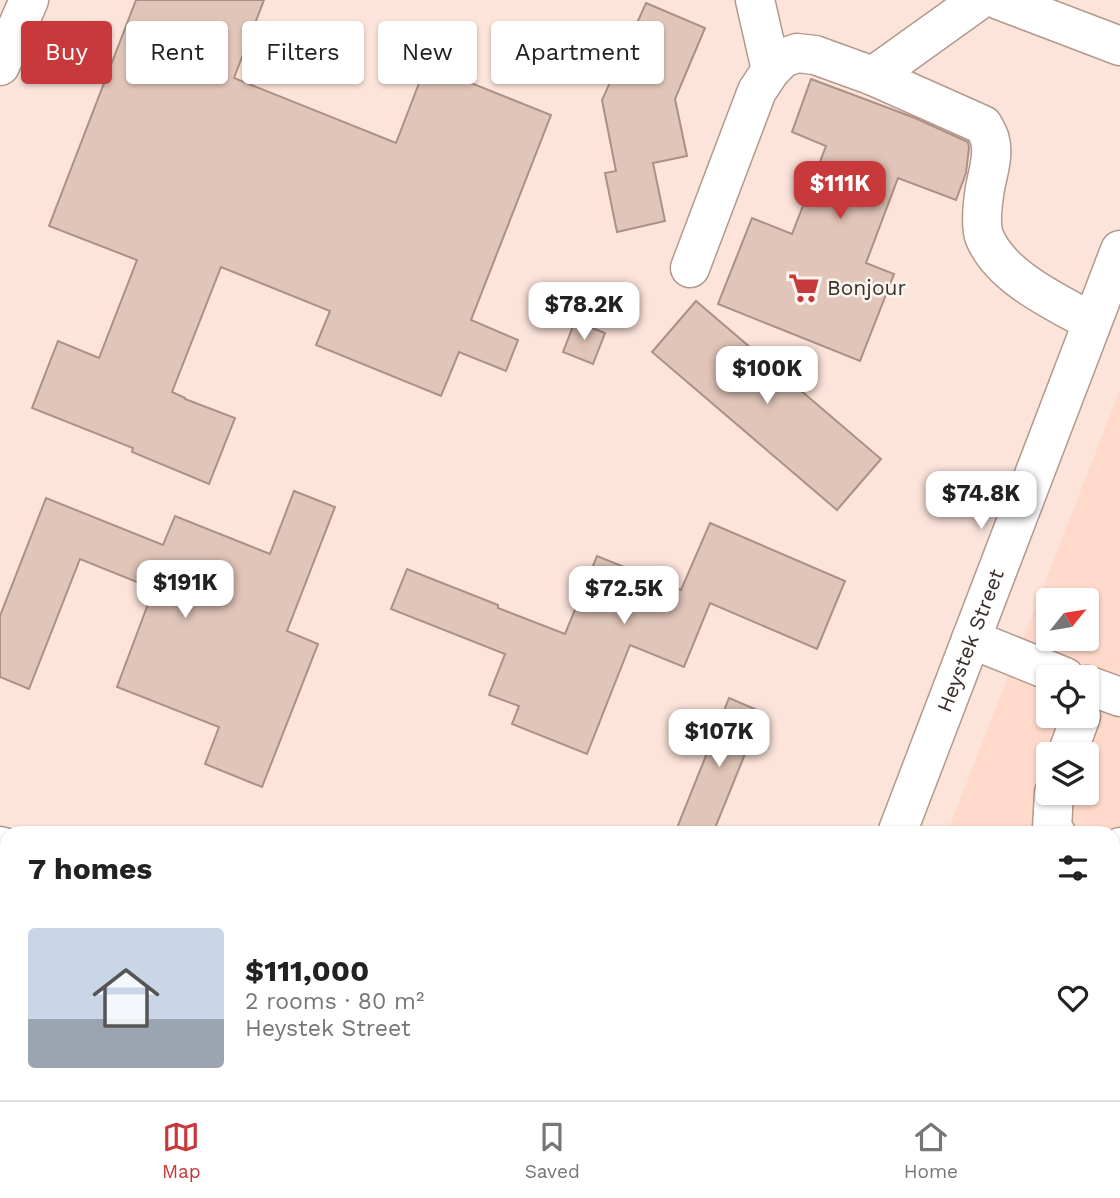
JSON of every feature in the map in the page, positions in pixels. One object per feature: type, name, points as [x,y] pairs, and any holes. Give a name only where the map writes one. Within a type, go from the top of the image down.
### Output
[{"type":"street","points":[[0,66],[29,0]]},
{"type":"street","points":[[755,0],[771,70]]},
{"type":"street","points":[[873,76],[979,0]]},
{"type":"street","points":[[999,0],[1120,46]]},
{"type":"street","points":[[690,268],[757,91],[783,58],[797,53],[815,55],[873,76],[983,125],[990,139],[991,159],[983,202],[983,234],[993,252],[1013,274],[1039,293],[1092,322]]},
{"type":"street","name":"Heystek Street","points":[[900,826],[1120,250]]},
{"type":"street","points":[[971,639],[1036,669]]},
{"type":"street","points":[[1052,826],[1053,805]]},
{"type":"shaded area","points":[[1120,390],[1120,826],[950,826],[1036,605],[1036,651],[1099,651],[1099,588],[1043,588]]},
{"type":"building","points":[[136,0],[264,0],[256,21],[242,21],[242,57],[234,78],[242,81],[242,84],[249,84],[396,143],[419,84],[474,84],[551,115],[471,320],[518,340],[506,371],[459,352],[441,396],[316,345],[330,311],[221,267],[172,392],[235,418],[209,484],[132,452],[133,448],[32,408],[58,341],[99,358],[137,260],[49,226],[104,84],[112,84],[112,62],[126,26],[126,84],[228,84],[228,21],[128,21]]},
{"type":"building","points":[[646,3],[705,28],[675,99],[687,156],[653,163],[665,221],[617,232],[605,173],[616,171],[602,100],[609,84],[664,84],[664,21],[638,21]]},
{"type":"building","points":[[811,79],[915,118],[968,142],[966,173],[956,200],[898,178],[866,263],[894,274],[860,361],[718,304],[752,218],[792,234],[826,146],[792,132]]},
{"type":"building","points":[[696,301],[881,459],[837,510],[652,352]]},
{"type":"building","points":[[575,321],[605,333],[593,364],[563,352]]},
{"type":"building","points":[[294,491],[335,507],[287,631],[318,644],[262,787],[205,764],[219,727],[117,687],[148,604],[141,601],[147,586],[80,559],[29,689],[0,677],[0,616],[46,498],[163,545],[175,516],[270,554]]},
{"type":"building","points":[[710,523],[845,581],[817,649],[710,603],[684,667],[630,645],[587,754],[512,724],[519,706],[489,695],[505,654],[391,609],[407,569],[565,634],[597,556],[681,590]]},
{"type":"building","points":[[729,698],[762,712],[716,826],[678,826]]},
{"type":"place","name":"Bonjour","points":[[804,288]]}]
